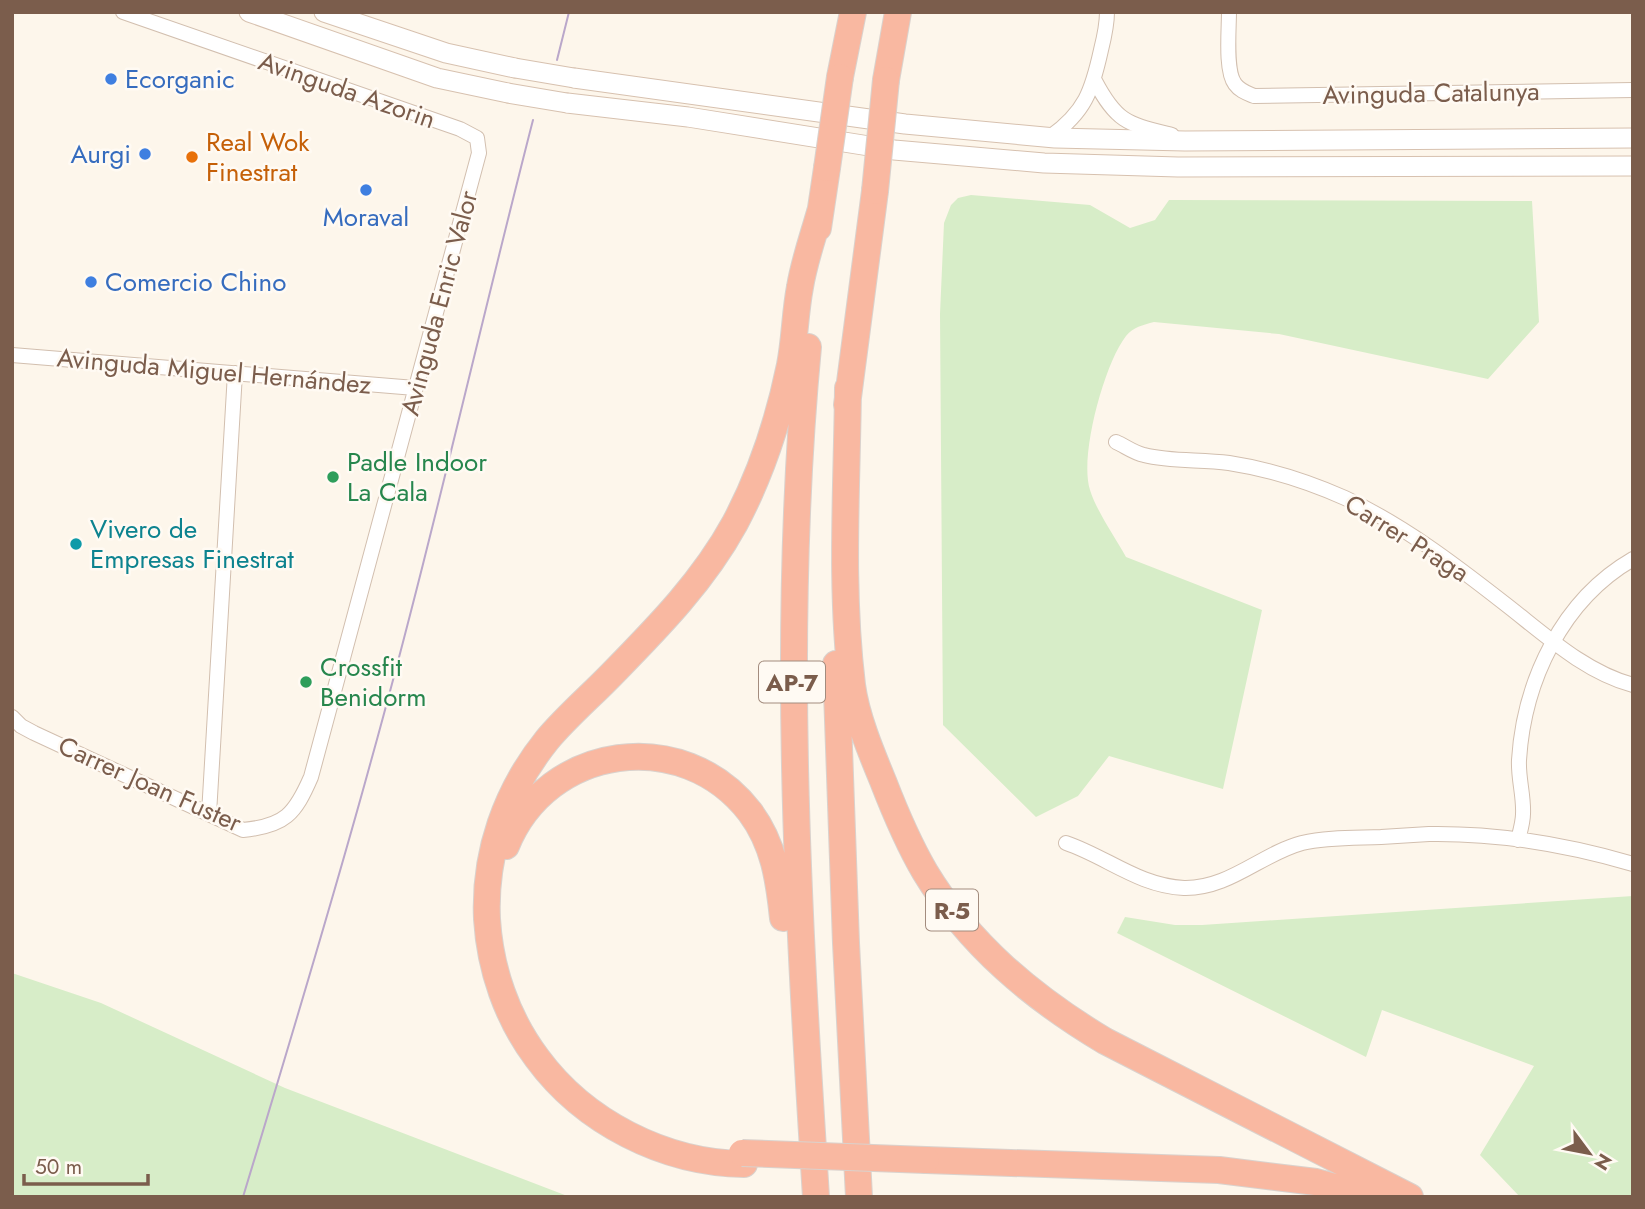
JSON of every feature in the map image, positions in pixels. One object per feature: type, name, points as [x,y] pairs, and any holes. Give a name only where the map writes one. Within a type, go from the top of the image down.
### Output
[{"type":"highway","name":"AP-7","points":[[816,1197],[794,800],[793,584],[802,409],[820,212],[853,12]]},
{"type":"highway","name":"AP-7","points":[[859,1197],[836,706],[836,627],[848,388],[875,191],[886,79],[898,12]]},
{"type":"highway","points":[[820,212],[800,286],[790,364],[779,408],[757,476],[741,511],[689,592],[646,640],[548,739],[531,761],[502,818],[489,870],[486,896],[488,931],[495,967],[510,1014],[528,1045],[563,1088],[601,1119],[647,1143],[706,1160],[1219,1170],[1316,1182],[1373,1197]]},
{"type":"highway","name":"R-5","points":[[848,388],[846,607],[852,688],[871,753],[899,821],[925,872],[940,894],[978,942],[1017,981],[1066,1018],[1105,1041],[1410,1197]]},
{"type":"highway","points":[[743,1159],[676,1142],[618,1118],[571,1082],[534,1034],[512,988],[504,962],[496,913],[498,877],[503,855],[521,817],[551,785],[583,767],[603,761],[645,756],[689,766],[706,774],[740,800],[767,840],[778,881],[785,932],[803,994]]},
{"type":"highway","points":[[926,1166],[1038,1180],[1114,1177],[1232,1181],[1306,1189],[1342,1197]]},
{"type":"main road","points":[[249,12],[437,78],[567,103],[688,117],[894,150],[1044,163],[1191,167],[1633,166]]},
{"type":"main road","points":[[324,12],[446,53],[514,68],[905,124],[1050,137],[1194,141],[1633,138]]},
{"type":"street","name":"Avinguda Azorin","points":[[123,12],[460,129],[477,138],[479,153]]},
{"type":"street","points":[[1050,137],[1068,125],[1082,108],[1095,81],[1107,12]]},
{"type":"street","name":"Avinguda Catalunya","points":[[1229,12],[1229,61],[1233,83],[1254,96],[1633,90]]},
{"type":"street","points":[[1095,81],[1106,101],[1122,120],[1194,141]]},
{"type":"street","name":"Avinguda Enric Valor","points":[[311,777],[479,153]]},
{"type":"street","name":"Avinguda Miguel Hernández","points":[[12,355],[415,388]]},
{"type":"street","points":[[209,814],[235,373]]},
{"type":"street","name":"Carrer Praga","points":[[1116,442],[1145,456],[1213,461],[1248,467],[1342,496],[1429,547],[1553,641],[1617,681],[1633,685]]},
{"type":"street","points":[[1518,840],[1524,815],[1519,765],[1523,716],[1540,666],[1553,641],[1575,610],[1594,589],[1633,559]]},
{"type":"street","name":"Carrer Joan Fuster","points":[[12,717],[34,733],[243,830],[268,828],[298,807],[311,777]]},
{"type":"street","points":[[1066,844],[1094,854],[1129,875],[1170,886],[1192,888],[1232,877],[1288,848],[1307,842],[1429,834],[1518,840],[1582,851],[1633,864]]},
{"type":"green space","points":[[971,195],[1090,205],[1130,228],[1155,220],[1169,200],[1532,201],[1539,322],[1488,379],[1279,334],[1154,322],[1132,330],[1118,349],[1102,388],[1088,456],[1087,475],[1090,490],[1102,516],[1126,557],[1262,610],[1223,789],[1109,756],[1078,796],[1036,817],[943,725],[940,314],[944,223],[951,205],[958,198]]},
{"type":"green space","points":[[1633,896],[1633,1197],[1520,1197],[1480,1155],[1534,1066],[1382,1010],[1366,1057],[1117,933],[1125,917],[1175,925],[1202,925]]},
{"type":"green space","points":[[12,973],[101,1003],[285,1088],[570,1197],[12,1197]]},
{"type":"tram line","points":[[557,60],[569,12]]},
{"type":"tram line","points":[[243,1197],[325,925],[393,681],[533,120]]},
{"type":"place","name":"Ecorganic","points":[[111,79]]},
{"type":"place","name":"Aurgi","points":[[145,154]]},
{"type":"place","name":"Real Wok Finestrat","points":[[192,157]]},
{"type":"place","name":"Moraval","points":[[366,190]]},
{"type":"place","name":"Comercio Chino","points":[[91,282]]},
{"type":"place","name":"Padle Indoor La Cala","points":[[333,477]]},
{"type":"place","name":"Vivero de Empresas Finestrat","points":[[76,544]]},
{"type":"place","name":"Crossfit Benidorm","points":[[306,682]]}]
